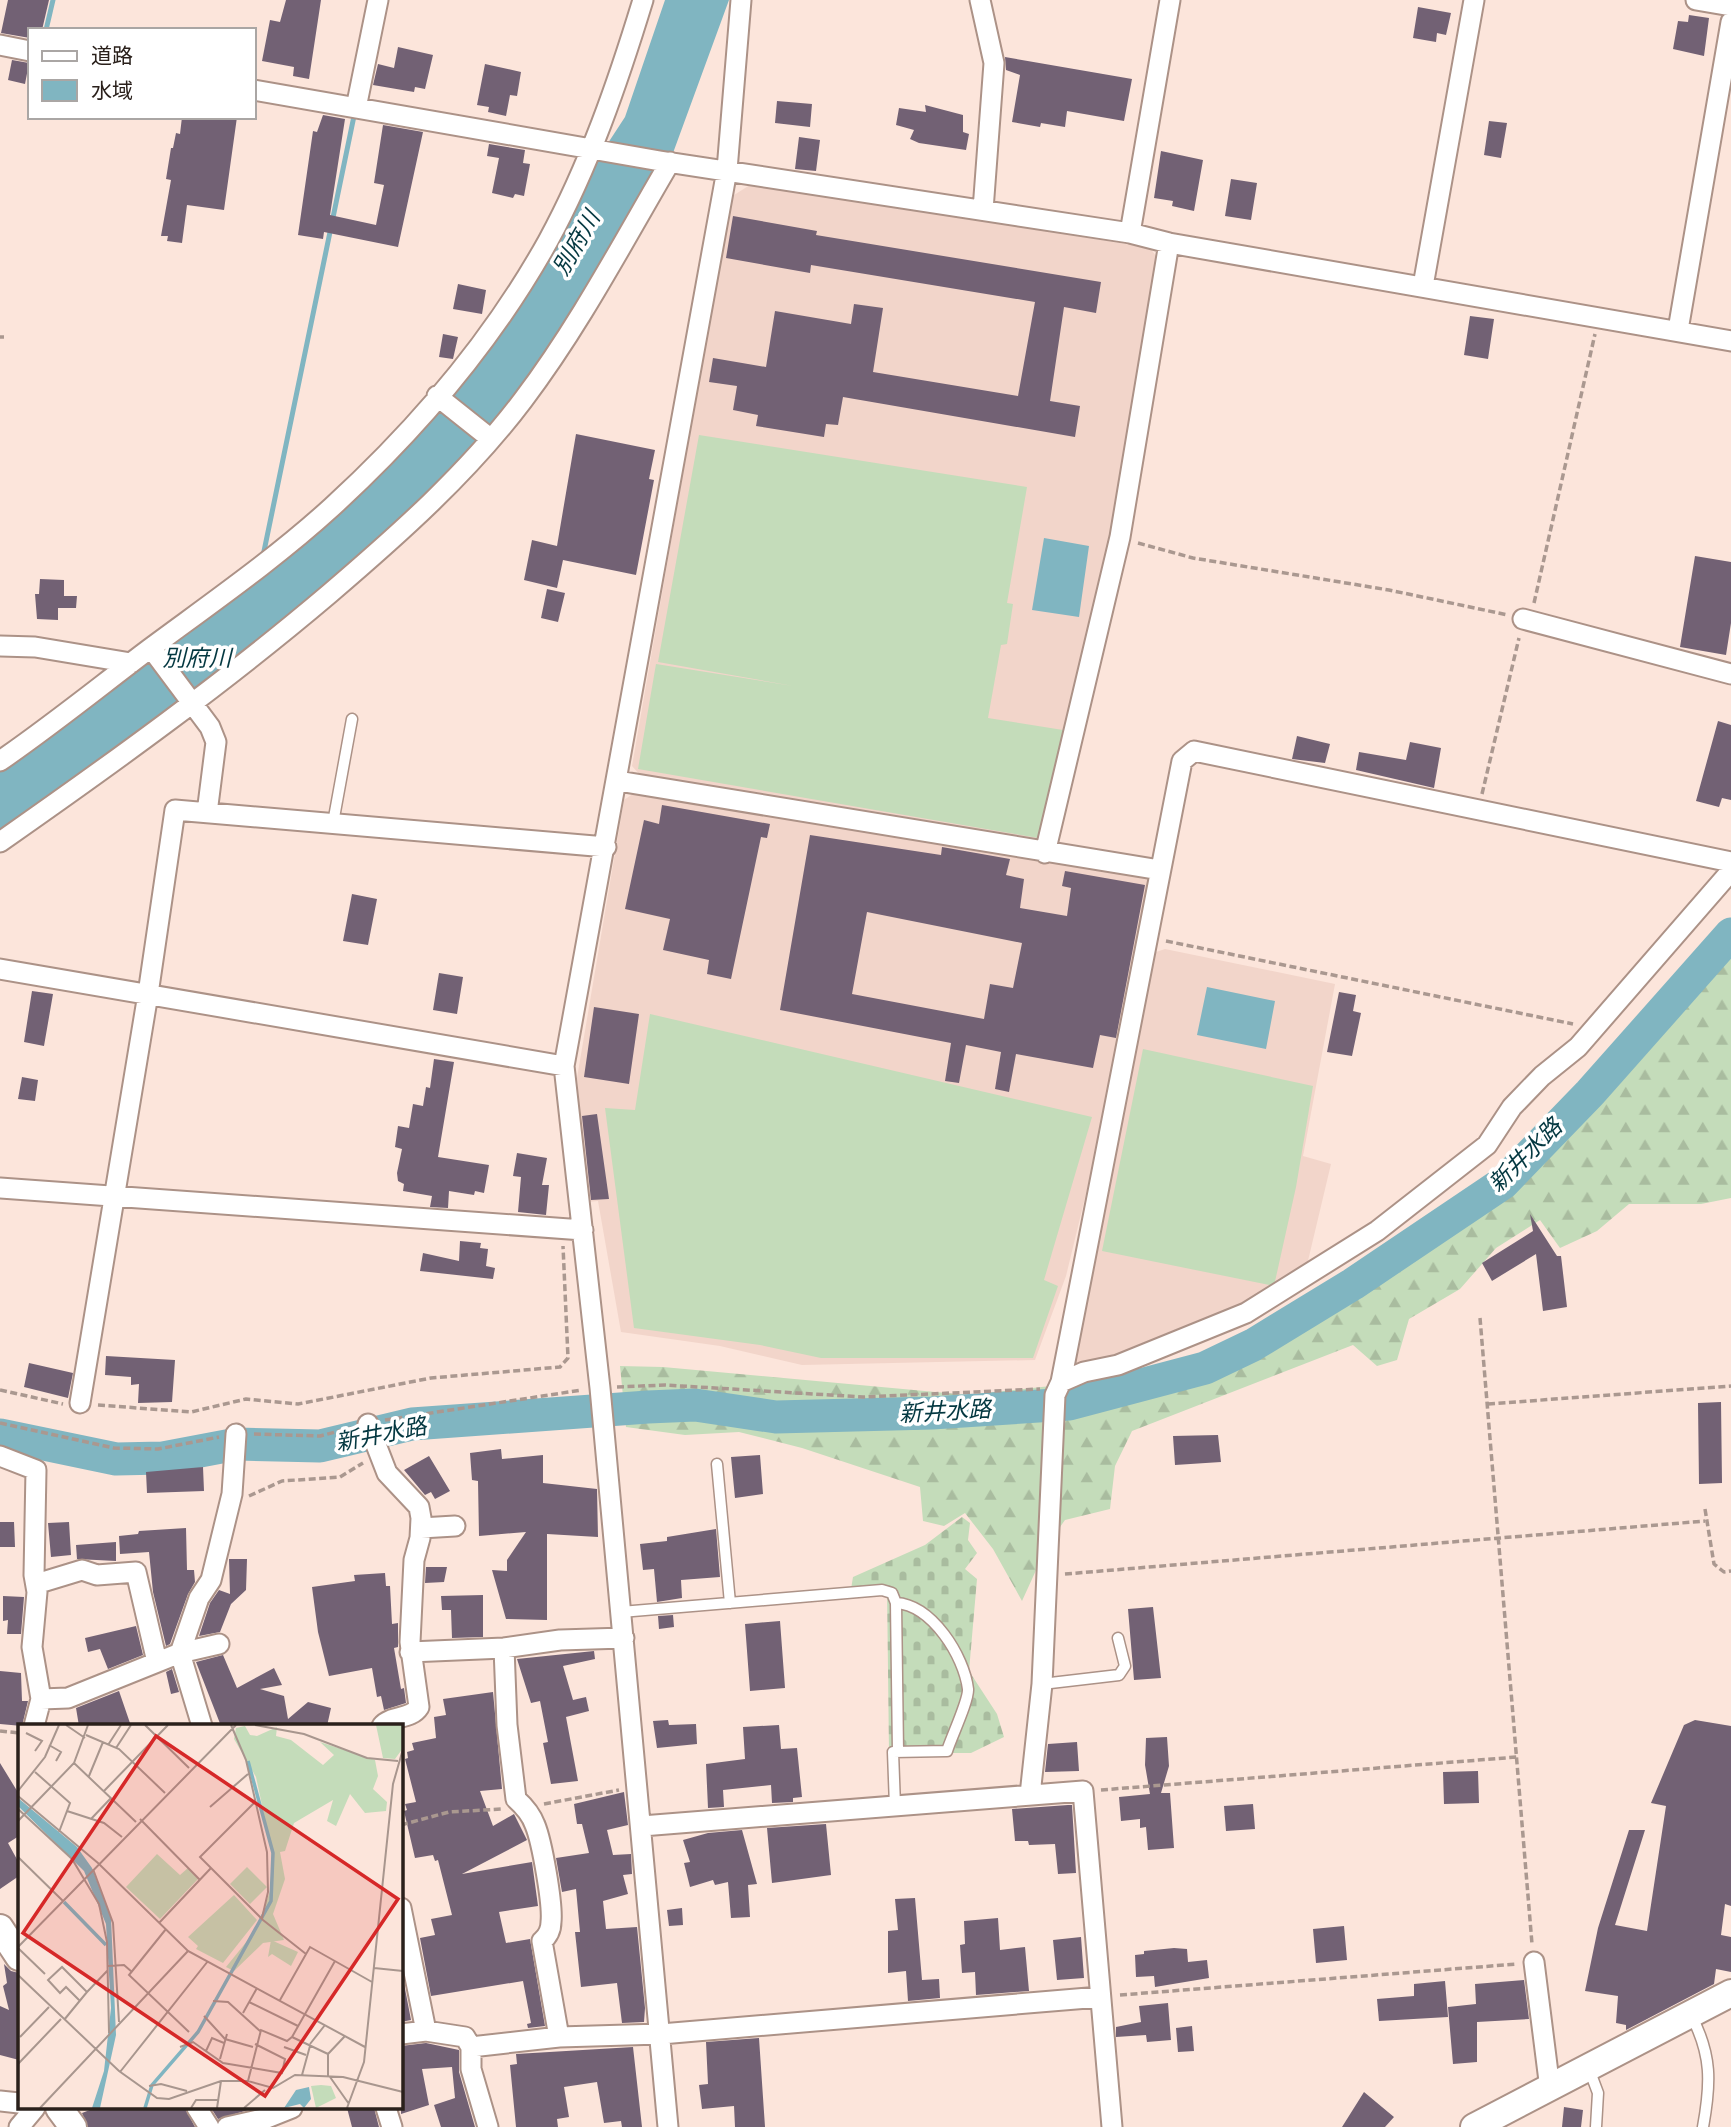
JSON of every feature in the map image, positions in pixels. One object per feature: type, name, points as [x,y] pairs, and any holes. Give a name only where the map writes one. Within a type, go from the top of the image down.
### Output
[{"type":"street","points":[[356,108],[378,0]]},
{"type":"street","points":[[0,761],[151,648],[330,508],[384,456],[438,396],[483,341],[547,242],[594,148],[643,0]]},
{"type":"street","points":[[668,2127],[600,1388],[564,1066],[606,847],[727,170],[741,0]]},
{"type":"street","points":[[980,0],[995,63],[983,210]]},
{"type":"street","points":[[1130,233],[1170,0]]},
{"type":"street","points":[[1423,286],[1474,0]]},
{"type":"street","points":[[1696,0],[1731,6]]},
{"type":"street","points":[[1678,330],[1731,22]]},
{"type":"street","points":[[0,45],[28,51]]},
{"type":"street","points":[[256,90],[665,161],[1130,233],[1169,243],[1731,341]]},
{"type":"street","points":[[0,842],[191,705],[369,560],[491,439],[524,400],[578,319],[665,161]]},
{"type":"street","points":[[1045,853],[1119,537],[1169,243]]},
{"type":"street","points":[[438,396],[491,439]]},
{"type":"street","points":[[1524,619],[1731,674]]},
{"type":"street","points":[[0,646],[36,647],[131,663]]},
{"type":"street","points":[[151,648],[210,727],[216,742],[207,813]]},
{"type":"street","points":[[1030,1795],[1042,1684],[1055,1395],[1061,1382],[1150,937],[1160,870],[1182,761],[1194,751],[1731,862]]},
{"type":"street","points":[[618,781],[1160,870]]},
{"type":"street","points":[[80,1403],[148,994],[174,810],[606,847]]},
{"type":"street","points":[[1061,1382],[1084,1372],[1118,1365],[1246,1313],[1377,1231],[1487,1145],[1512,1107],[1542,1076],[1578,1047],[1731,872]]},
{"type":"street","points":[[0,969],[564,1066]]},
{"type":"street","points":[[0,1188],[583,1230]]},
{"type":"street","points":[[368,1424],[387,1473],[419,1507],[421,1528],[414,1560],[410,1652],[419,1707],[414,1713],[384,1724]]},
{"type":"street","points":[[201,1724],[180,1653],[199,1598],[211,1580],[229,1505],[236,1434]]},
{"type":"street","points":[[0,1456],[36,1470],[36,1584],[32,1647],[41,1699],[35,1724]]},
{"type":"street","points":[[421,1528],[455,1526]]},
{"type":"street","points":[[36,1584],[82,1570],[97,1574],[138,1573],[157,1662]]},
{"type":"street","points":[[410,1652],[504,1648],[560,1640],[624,1638]]},
{"type":"street","points":[[41,1699],[68,1698],[180,1653],[219,1644]]},
{"type":"street","points":[[504,1648],[507,1725],[516,1799],[526,1808],[536,1827],[552,1921],[548,1935],[542,1941],[559,2037]]},
{"type":"street","points":[[642,1826],[1083,1791],[1112,2127]]},
{"type":"street","points":[[402,1913],[426,2031]]},
{"type":"street","points":[[0,1928],[18,1955]]},
{"type":"street","points":[[1534,1962],[1550,2089]]},
{"type":"street","points":[[1474,2127],[1731,1993]]},
{"type":"street","points":[[471,2047],[559,2037],[661,2034],[1100,1997]]},
{"type":"street","points":[[402,2034],[426,2031],[465,2037],[471,2047],[471,2070],[488,2127]]},
{"type":"street","points":[[0,2101],[18,2103]]},
{"type":"street","points":[[19,2127],[33,2110]]},
{"type":"street","points":[[60,2110],[73,2127]]},
{"type":"street","points":[[198,2110],[209,2127]]},
{"type":"street","points":[[227,2127],[270,2123],[289,2110]]},
{"type":"street","points":[[387,2110],[391,2127]]},
{"type":"lane","points":[[333,823],[352,719]]},
{"type":"lane","points":[[717,1464],[730,1603]]},
{"type":"lane","points":[[621,1612],[881,1590],[892,1593],[896,1603],[898,1752]]},
{"type":"lane","points":[[895,1806],[893,1752],[947,1751],[968,1689],[961,1661],[947,1637],[911,1605],[896,1603]]},
{"type":"lane","points":[[1042,1684],[1119,1675],[1125,1666],[1118,1638]]},
{"type":"lane","points":[[1690,2014],[1703,2038],[1711,2086],[1703,2127]]},
{"type":"lane","points":[[1589,2068],[1598,2093],[1596,2127]]},
{"type":"path","points":[[1478,809],[1524,619],[1533,608],[1600,317]]},
{"type":"path","points":[[1119,537],[1193,558],[1389,590],[1524,619]]},
{"type":"path","points":[[1150,937],[1593,1028]]},
{"type":"path","points":[[0,1390],[56,1404],[80,1403],[191,1412],[246,1399],[298,1404],[431,1378],[560,1367],[568,1358],[563,1229]]},
{"type":"path","points":[[1100,1997],[1534,1962],[1480,1318]]},
{"type":"path","points":[[0,1423],[114,1448],[158,1449],[236,1434],[320,1436],[368,1424],[600,1388],[665,1385],[863,1397],[1046,1389],[1061,1382]]},
{"type":"path","points":[[1488,1405],[1731,1385]]},
{"type":"path","points":[[229,1505],[282,1481],[341,1477],[380,1453]]},
{"type":"path","points":[[1705,1509],[1714,1564],[1724,1572],[1731,1571]]},
{"type":"path","points":[[1045,1576],[1705,1521]]},
{"type":"path","points":[[0,1731],[18,1734]]},
{"type":"path","points":[[1083,1791],[1517,1757]]},
{"type":"path","points":[[402,1825],[449,1812]]},
{"type":"shaded area","points":[[753,183],[1150,248],[1159,260],[1114,530],[1043,835],[1035,841],[641,776],[632,766],[731,197]]},
{"type":"shaded area","points":[[637,791],[1151,877],[1105,1115],[1066,1276],[1035,1360],[802,1365],[720,1346],[621,1332],[598,1201],[587,1202],[577,1078],[624,800]]},
{"type":"shaded area","points":[[1165,949],[1335,984],[1303,1156],[1331,1164],[1307,1265],[1242,1309],[1120,1357],[1086,1365],[1078,1364],[1072,1358],[1153,953]]},
{"type":"green space","points":[[699,435],[1027,487],[1007,603],[1013,604],[1007,644],[1001,645],[988,718],[1063,730],[1038,838],[638,769],[656,664],[793,686],[658,662]]},
{"type":"green space","points":[[1731,929],[1731,1198],[1701,1204],[1629,1204],[1597,1231],[1560,1248],[1540,1220],[1496,1248],[1460,1289],[1409,1319],[1397,1360],[1377,1366],[1353,1345],[1132,1431],[1115,1466],[1110,1509],[1065,1520],[1048,1544],[1022,1601],[993,1549],[965,1513],[944,1526],[923,1521],[920,1487],[802,1448],[739,1432],[685,1435],[626,1427],[620,1366],[663,1367],[968,1395],[1097,1381],[1198,1354],[1318,1305],[1375,1267],[1439,1212],[1530,1148],[1597,1073],[1692,988]]},
{"type":"green space","points":[[650,1014],[1092,1117],[1044,1280],[1058,1286],[1033,1358],[821,1358],[760,1345],[634,1328],[605,1108],[635,1110]]},
{"type":"green space","points":[[1143,1049],[1313,1086],[1296,1187],[1274,1286],[1102,1251]]},
{"type":"green space","points":[[962,1517],[970,1523],[968,1540],[977,1553],[965,1569],[977,1579],[969,1671],[997,1714],[1004,1737],[971,1753],[889,1753],[887,1588],[851,1589],[853,1577],[925,1545]]},
{"type":"water","name":"別府川","points":[[665,0],[729,0],[673,153],[656,173],[535,366],[480,438],[414,510],[377,545],[298,611],[152,725],[0,830],[0,771],[337,512],[394,462],[424,425],[625,117]]},
{"type":"water","points":[[1044,538],[1089,546],[1079,617],[1032,610]]},
{"type":"water","points":[[1207,987],[1275,1001],[1266,1049],[1197,1035]]},
{"type":"building","points":[[8,0],[49,0],[42,28],[28,28],[28,38],[1,33]]},
{"type":"building","points":[[286,0],[321,0],[309,79],[293,76],[294,67],[262,61],[270,20],[280,22]]},
{"type":"building","points":[[1418,7],[1451,13],[1446,35],[1437,33],[1436,42],[1413,38]]},
{"type":"building","points":[[1689,15],[1709,18],[1704,56],[1673,49],[1678,21],[1688,22]]},
{"type":"building","points":[[398,47],[433,55],[425,89],[415,87],[414,92],[373,85],[378,64],[394,68]]},
{"type":"building","points":[[1005,57],[1132,79],[1124,121],[1067,111],[1065,127],[1041,123],[1040,127],[1012,122],[1020,75],[1006,70]]},
{"type":"building","points":[[12,60],[28,63],[25,84],[8,80]]},
{"type":"building","points":[[485,64],[521,72],[517,96],[510,95],[506,116],[488,112],[489,107],[477,105]]},
{"type":"building","points":[[777,101],[812,104],[810,127],[775,123]]},
{"type":"building","points":[[925,105],[963,115],[963,132],[969,134],[966,150],[919,143],[910,139],[914,130],[896,125],[899,108],[926,112]]},
{"type":"building","points":[[323,115],[345,119],[330,215],[376,225],[384,185],[374,183],[383,125],[423,132],[398,247],[324,232],[323,239],[298,235],[313,131],[317,132]]},
{"type":"building","points":[[182,119],[237,119],[224,210],[187,205],[182,243],[167,241],[168,236],[161,236],[171,180],[166,179],[171,148],[176,133],[180,134]]},
{"type":"building","points":[[1489,121],[1507,123],[1501,158],[1484,155]]},
{"type":"building","points":[[799,137],[820,140],[816,171],[795,169]]},
{"type":"building","points":[[489,144],[525,150],[523,163],[530,164],[524,196],[515,194],[513,198],[492,193],[499,158],[487,156]]},
{"type":"building","points":[[1161,151],[1203,160],[1194,211],[1172,206],[1173,201],[1154,198]]},
{"type":"building","points":[[1231,179],[1257,183],[1251,220],[1225,216]]},
{"type":"building","points":[[733,216],[817,231],[816,235],[1101,282],[1096,313],[1064,307],[1050,401],[1080,406],[1075,437],[843,397],[838,425],[826,424],[824,437],[756,426],[758,415],[733,410],[737,386],[709,382],[713,358],[766,367],[775,311],[851,324],[854,304],[883,308],[873,372],[1018,396],[1035,302],[811,265],[810,273],[726,258]]},
{"type":"building","points":[[458,284],[486,290],[482,314],[453,309]]},
{"type":"building","points":[[1470,316],[1494,319],[1488,359],[1464,355]]},
{"type":"building","points":[[443,334],[458,337],[453,359],[439,357]]},
{"type":"building","points":[[576,434],[655,450],[649,479],[654,480],[636,575],[563,560],[557,588],[524,580],[532,540],[557,546]]},
{"type":"building","points":[[1695,556],[1731,562],[1731,623],[1726,655],[1680,647]]},
{"type":"building","points":[[40,579],[64,580],[64,596],[77,596],[76,608],[58,608],[58,620],[37,619],[35,594],[39,594]]},
{"type":"building","points":[[547,589],[565,593],[558,622],[541,618]]},
{"type":"building","points":[[1718,721],[1731,725],[1731,800],[1722,798],[1719,807],[1696,801]]},
{"type":"building","points":[[1297,736],[1330,744],[1325,763],[1292,759]]},
{"type":"building","points":[[1410,742],[1441,748],[1434,788],[1356,770],[1359,752],[1406,760]]},
{"type":"building","points":[[662,805],[770,824],[767,838],[761,837],[731,979],[707,974],[709,960],[663,950],[670,919],[625,909],[644,820],[659,824]]},
{"type":"building","points":[[810,835],[941,855],[942,847],[1010,859],[1006,875],[1024,879],[1020,908],[1067,916],[1071,888],[1062,886],[1065,871],[1145,885],[1116,1038],[1100,1035],[1093,1068],[1016,1054],[1009,1092],[995,1089],[1001,1052],[966,1045],[959,1083],[945,1081],[951,1043],[780,1010]],"holes":[[[867,912],[1022,943],[1013,988],[990,984],[984,1019],[852,994]]]},
{"type":"building","points":[[352,894],[377,899],[368,945],[343,941]]},
{"type":"building","points":[[439,973],[463,977],[457,1014],[433,1010]]},
{"type":"building","points":[[32,991],[53,994],[44,1046],[24,1042]]},
{"type":"building","points":[[1339,992],[1356,995],[1353,1011],[1361,1013],[1352,1056],[1327,1052]]},
{"type":"building","points":[[594,1007],[639,1014],[629,1084],[584,1077]]},
{"type":"building","points":[[434,1059],[454,1062],[438,1157],[489,1165],[484,1193],[475,1191],[474,1195],[449,1191],[448,1208],[430,1207],[432,1196],[403,1191],[404,1184],[398,1181],[397,1173],[402,1149],[395,1147],[398,1126],[409,1128],[413,1104],[423,1106],[426,1087],[430,1088]]},
{"type":"building","points":[[22,1077],[38,1080],[35,1101],[18,1099]]},
{"type":"building","points":[[597,1114],[609,1199],[591,1200],[582,1116]]},
{"type":"building","points":[[517,1153],[547,1158],[542,1185],[549,1185],[546,1215],[518,1212],[521,1177],[513,1176]]},
{"type":"building","points":[[1530,1214],[1557,1256],[1561,1256],[1567,1307],[1543,1311],[1536,1254],[1492,1281],[1482,1263],[1533,1231]]},
{"type":"building","points":[[460,1241],[481,1243],[480,1248],[488,1249],[486,1266],[495,1268],[493,1279],[420,1271],[423,1253],[459,1261]]},
{"type":"building","points":[[106,1356],[175,1360],[172,1402],[138,1403],[139,1384],[131,1385],[131,1377],[105,1375]]},
{"type":"building","points":[[29,1363],[73,1373],[68,1398],[24,1387]]},
{"type":"building","points":[[1721,1402],[1722,1483],[1699,1484],[1698,1403]]},
{"type":"building","points":[[1218,1435],[1221,1462],[1175,1465],[1173,1436]]},
{"type":"building","points":[[501,1449],[502,1459],[543,1455],[543,1483],[597,1489],[598,1537],[547,1534],[547,1620],[506,1619],[492,1570],[507,1571],[507,1560],[526,1532],[479,1536],[478,1481],[472,1480],[470,1453]]},
{"type":"building","points":[[760,1455],[763,1494],[735,1498],[731,1457]]},
{"type":"building","points":[[429,1456],[450,1491],[435,1499],[431,1492],[425,1495],[404,1470]]},
{"type":"building","points":[[203,1467],[204,1491],[147,1493],[146,1472]]},
{"type":"building","points":[[0,1522],[14,1522],[15,1547],[0,1547]]},
{"type":"building","points":[[69,1522],[71,1555],[51,1557],[48,1523]]},
{"type":"building","points":[[186,1528],[187,1570],[194,1570],[195,1582],[170,1644],[166,1646],[153,1592],[149,1552],[120,1554],[119,1536],[138,1534],[139,1531]]},
{"type":"building","points":[[716,1529],[720,1577],[681,1580],[682,1598],[657,1602],[654,1569],[643,1570],[640,1544],[667,1541],[667,1537]]},
{"type":"building","points":[[116,1542],[116,1561],[77,1559],[76,1545]]},
{"type":"building","points":[[229,1559],[247,1559],[246,1590],[231,1604],[220,1632],[199,1636],[210,1603],[219,1590],[230,1594]]},
{"type":"building","points":[[426,1567],[447,1567],[444,1582],[425,1583]]},
{"type":"building","points":[[385,1573],[386,1586],[390,1586],[392,1624],[398,1623],[398,1647],[394,1648],[406,1703],[384,1710],[381,1696],[377,1697],[372,1668],[329,1676],[318,1632],[312,1587],[355,1581],[354,1575]]},
{"type":"building","points":[[483,1595],[483,1637],[452,1638],[451,1610],[442,1610],[441,1596]]},
{"type":"building","points":[[3,1596],[24,1597],[21,1634],[7,1634],[8,1620],[3,1621]]},
{"type":"building","points":[[1153,1607],[1161,1678],[1134,1680],[1128,1609]]},
{"type":"building","points":[[673,1615],[674,1627],[659,1629],[658,1616]]},
{"type":"building","points":[[780,1621],[785,1688],[750,1691],[745,1624]]},
{"type":"building","points":[[136,1626],[143,1655],[108,1669],[100,1649],[88,1652],[85,1638]]},
{"type":"building","points":[[594,1651],[595,1659],[563,1666],[573,1700],[586,1697],[589,1711],[566,1717],[578,1781],[551,1784],[543,1743],[548,1742],[540,1701],[531,1703],[517,1659]]},
{"type":"building","points":[[223,1655],[237,1688],[274,1668],[282,1685],[260,1689],[284,1696],[288,1719],[308,1702],[331,1708],[327,1724],[220,1724],[196,1662]]},
{"type":"building","points":[[172,1669],[179,1692],[171,1694],[166,1672]]},
{"type":"building","points":[[0,1671],[21,1673],[22,1701],[28,1701],[22,1724],[0,1724]]},
{"type":"building","points":[[119,1691],[130,1724],[79,1724],[76,1708]]},
{"type":"building","points":[[493,1692],[502,1789],[480,1791],[493,1826],[514,1814],[527,1840],[462,1874],[532,1862],[538,1906],[499,1912],[506,1943],[530,1939],[545,2026],[528,2028],[527,2024],[531,2023],[523,1981],[431,1996],[420,1938],[435,1935],[431,1919],[452,1915],[438,1860],[435,1861],[433,1855],[415,1858],[404,1811],[407,1810],[405,1804],[416,1802],[405,1759],[408,1758],[407,1752],[414,1750],[412,1743],[436,1738],[434,1717],[446,1715],[443,1699]]},
{"type":"building","points":[[668,1720],[669,1725],[696,1724],[697,1744],[657,1748],[653,1721]]},
{"type":"building","points":[[1695,1720],[1731,1726],[1731,1906],[1725,1904],[1721,1935],[1731,1937],[1731,1972],[1716,1969],[1714,1984],[1626,2030],[1626,2025],[1616,2023],[1618,1996],[1585,1991],[1598,1928],[1629,1830],[1645,1830],[1615,1925],[1647,1931],[1666,1806],[1651,1803],[1684,1725]]},
{"type":"building","points":[[779,1725],[781,1749],[797,1748],[802,1797],[793,1798],[793,1802],[772,1803],[771,1785],[723,1790],[724,1807],[708,1808],[706,1764],[745,1759],[743,1727]]},
{"type":"building","points":[[1167,1737],[1169,1766],[1161,1793],[1170,1793],[1174,1848],[1148,1850],[1146,1827],[1140,1828],[1140,1819],[1121,1821],[1119,1797],[1150,1794],[1145,1765],[1146,1738]]},
{"type":"building","points":[[1077,1742],[1079,1771],[1045,1772],[1048,1744]]},
{"type":"building","points":[[0,1763],[18,1792],[18,1837],[8,1843],[18,1861],[18,1877],[0,1889]]},
{"type":"building","points":[[1478,1771],[1479,1803],[1444,1804],[1443,1772]]},
{"type":"building","points":[[624,1792],[628,1825],[607,1830],[613,1855],[631,1854],[632,1874],[623,1875],[628,1894],[603,1901],[606,1929],[637,1927],[645,2008],[644,2022],[622,2023],[617,1983],[581,1987],[575,1932],[580,1932],[576,1889],[562,1892],[556,1858],[589,1853],[582,1824],[577,1824],[574,1804]]},
{"type":"building","points":[[1253,1804],[1255,1829],[1226,1831],[1224,1806]]},
{"type":"building","points":[[1072,1805],[1076,1873],[1058,1874],[1055,1844],[1029,1845],[1028,1841],[1015,1841],[1012,1809]]},
{"type":"building","points":[[826,1824],[831,1875],[772,1883],[767,1828]]},
{"type":"building","points":[[742,1830],[757,1884],[748,1885],[750,1917],[731,1918],[728,1882],[715,1885],[713,1880],[690,1887],[684,1863],[690,1862],[683,1840],[708,1833]]},
{"type":"building","points":[[915,1898],[922,1980],[939,1979],[940,1998],[908,2001],[906,1971],[888,1973],[888,1931],[898,1930],[895,1899]]},
{"type":"building","points":[[682,1908],[683,1925],[669,1926],[667,1910]]},
{"type":"building","points":[[998,1918],[1000,1950],[1025,1947],[1029,1991],[976,1995],[975,1972],[962,1973],[960,1945],[965,1944],[964,1921]]},
{"type":"building","points":[[1344,1926],[1347,1960],[1316,1963],[1313,1929]]},
{"type":"building","points":[[1081,1937],[1084,1978],[1057,1980],[1053,1940]]},
{"type":"building","points":[[1187,1949],[1188,1962],[1207,1960],[1209,1978],[1155,1987],[1154,1976],[1136,1977],[1135,1955],[1144,1954],[1144,1951]]},
{"type":"building","points":[[4,1964],[11,1971],[18,1973],[18,2060],[0,2055],[0,2006],[9,2010],[3,1986],[7,1983]]},
{"type":"building","points":[[402,1973],[411,2020],[402,2022]]},
{"type":"building","points":[[1524,1980],[1529,2019],[1477,2022],[1477,2062],[1453,2064],[1448,2007],[1476,2004],[1475,1984]]},
{"type":"building","points":[[1445,1981],[1448,2017],[1379,2021],[1377,1999],[1414,1996],[1414,1984]]},
{"type":"building","points":[[1168,2003],[1171,2040],[1147,2042],[1146,2035],[1116,2037],[1116,2027],[1141,2022],[1139,2006]]},
{"type":"building","points":[[1192,2026],[1194,2051],[1178,2052],[1176,2028]]},
{"type":"building","points":[[759,2038],[765,2127],[735,2127],[734,2106],[702,2109],[699,2085],[708,2084],[706,2042]]},
{"type":"building","points":[[426,2043],[459,2050],[459,2072],[475,2127],[441,2127],[434,2105],[455,2098],[452,2067],[422,2069],[429,2105],[401,2114],[402,2046]]},
{"type":"building","points":[[633,2047],[642,2127],[622,2127],[621,2121],[604,2123],[597,2082],[564,2087],[569,2117],[557,2119],[558,2127],[516,2127],[510,2065],[517,2064],[516,2054]]},
{"type":"building","points":[[1364,2092],[1394,2117],[1385,2127],[1342,2127]]},
{"type":"building","points":[[1564,2107],[1583,2110],[1581,2127],[1562,2127]]},
{"type":"building","points":[[90,2110],[186,2110],[195,2127],[88,2127],[82,2113]]},
{"type":"building","points":[[212,2110],[248,2110],[218,2119]]},
{"type":"building","points":[[348,2110],[375,2110],[379,2127],[352,2127]]},
{"type":"waterway","points":[[46,28],[53,0]]},
{"type":"waterway","points":[[263,556],[354,116]]},
{"type":"waterway","name":"新井水路","points":[[0,1435],[116,1459],[163,1458],[237,1444],[320,1446],[412,1424],[648,1407],[695,1405],[776,1417],[932,1413],[1069,1404],[1205,1368],[1253,1345],[1353,1284],[1503,1183],[1590,1093],[1731,934]]}]
